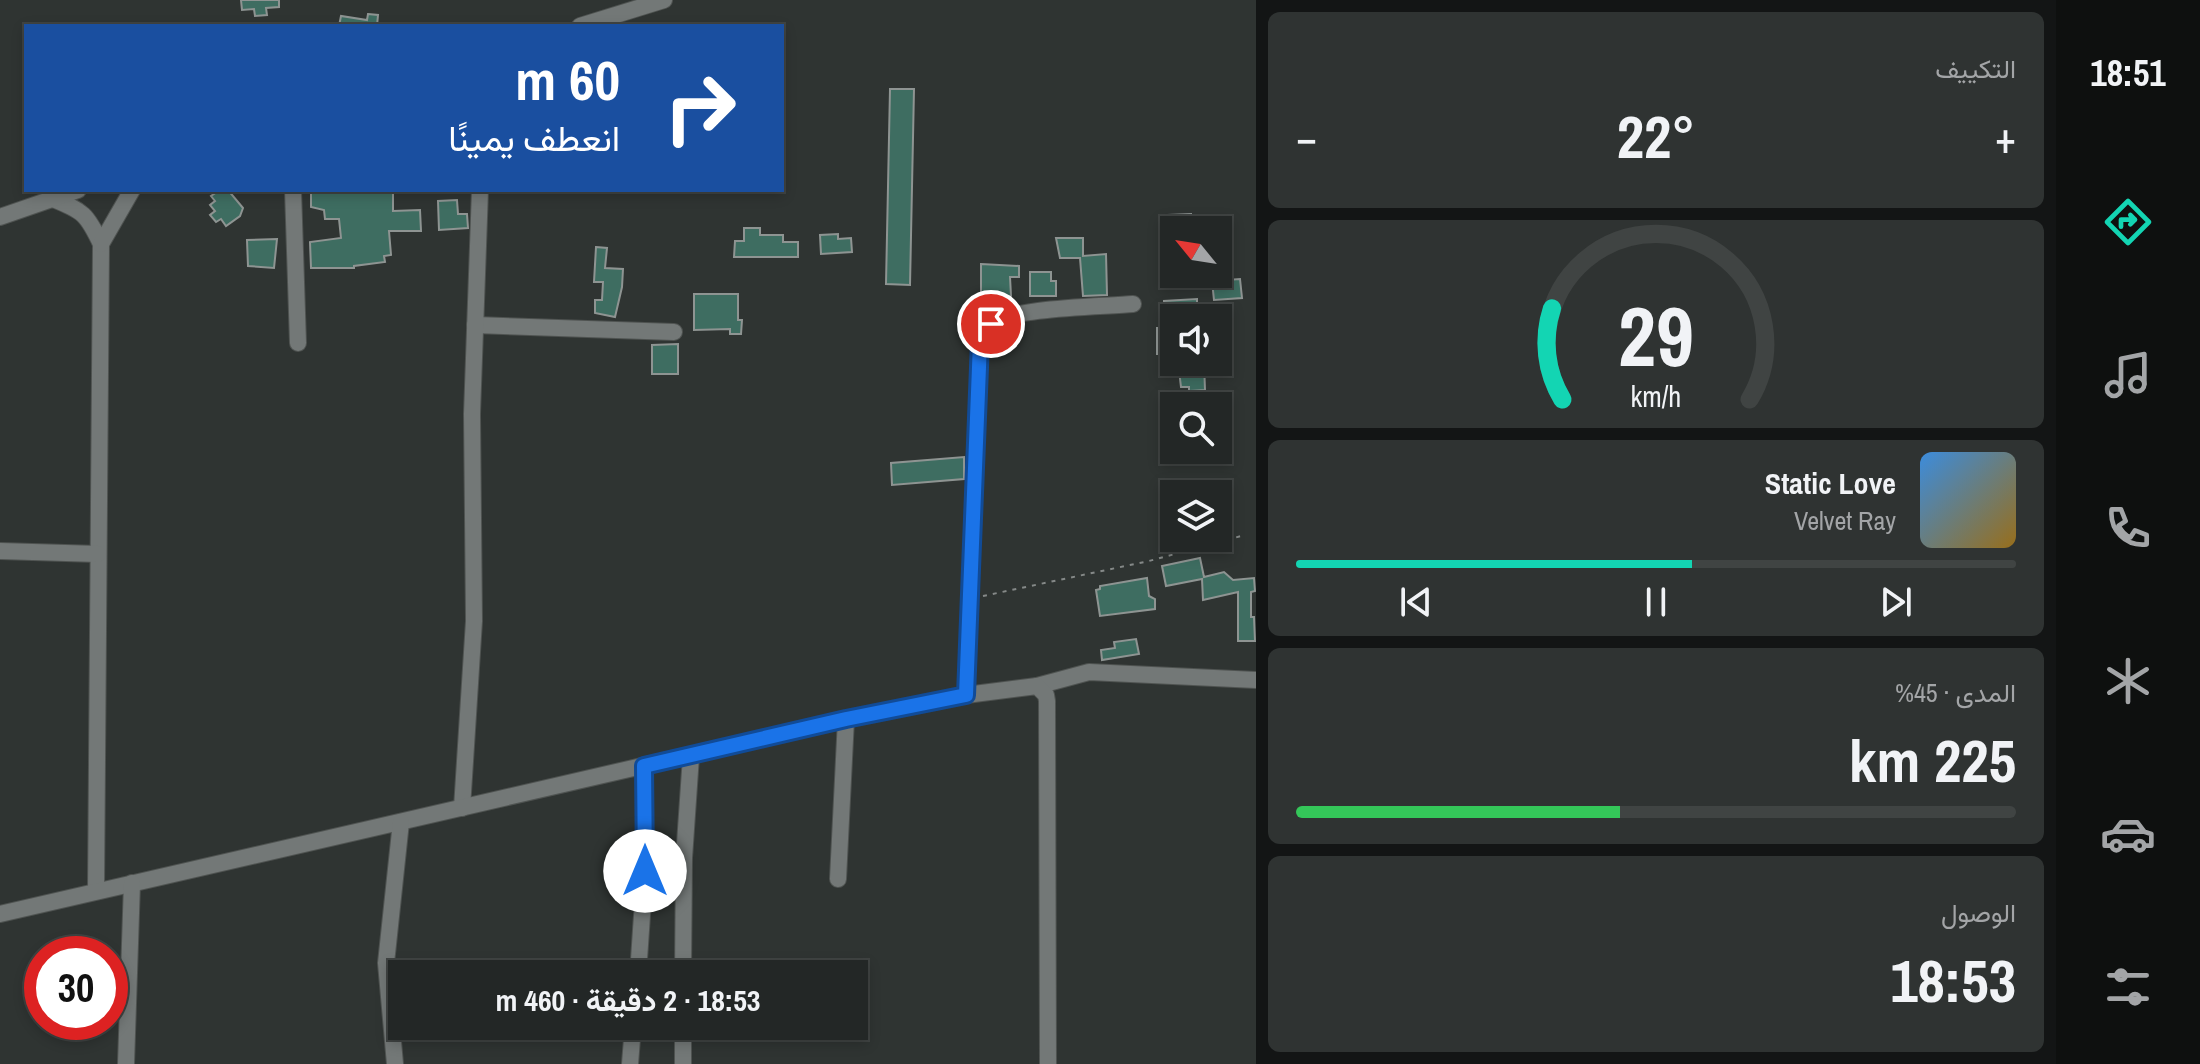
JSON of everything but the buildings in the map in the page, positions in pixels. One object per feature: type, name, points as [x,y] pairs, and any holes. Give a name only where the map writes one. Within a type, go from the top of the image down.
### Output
[{"type":"street","points":[[585,24],[632,5],[664,0]]},
{"type":"street","points":[[0,217],[72,192]]},
{"type":"street","points":[[101,244],[131,192]]},
{"type":"street","points":[[293,192],[298,343]]},
{"type":"street","points":[[462,808],[474,621],[472,414],[480,192]]},
{"type":"street","points":[[53,199],[76,208],[89,219],[101,244],[96,891]]},
{"type":"street","points":[[966,695],[980,342],[984,332],[991,324],[1017,314],[1133,304]]},
{"type":"street","points":[[475,325],[674,332]]},
{"type":"street","points":[[0,551],[98,554]]},
{"type":"street","points":[[0,914],[846,719],[966,695],[1037,686],[1089,672],[1256,681]]},
{"type":"street","points":[[1037,686],[1046,695],[1047,701],[1048,1064]]},
{"type":"street","points":[[838,879],[846,719]]},
{"type":"street","points":[[683,960],[684,858],[691,756]]},
{"type":"street","points":[[639,960],[645,871],[644,766]]},
{"type":"street","points":[[395,1064],[386,963],[401,822]]},
{"type":"street","points":[[126,1064],[132,883]]},
{"type":"street","points":[[630,1064],[632,1040]]},
{"type":"street","points":[[683,1040],[683,1064]]},
{"type":"path","points":[[970,599],[1149,561],[1245,535]]},
{"type":"route","points":[[645,871],[644,766],[846,719],[966,695],[980,342],[991,324]]}]
